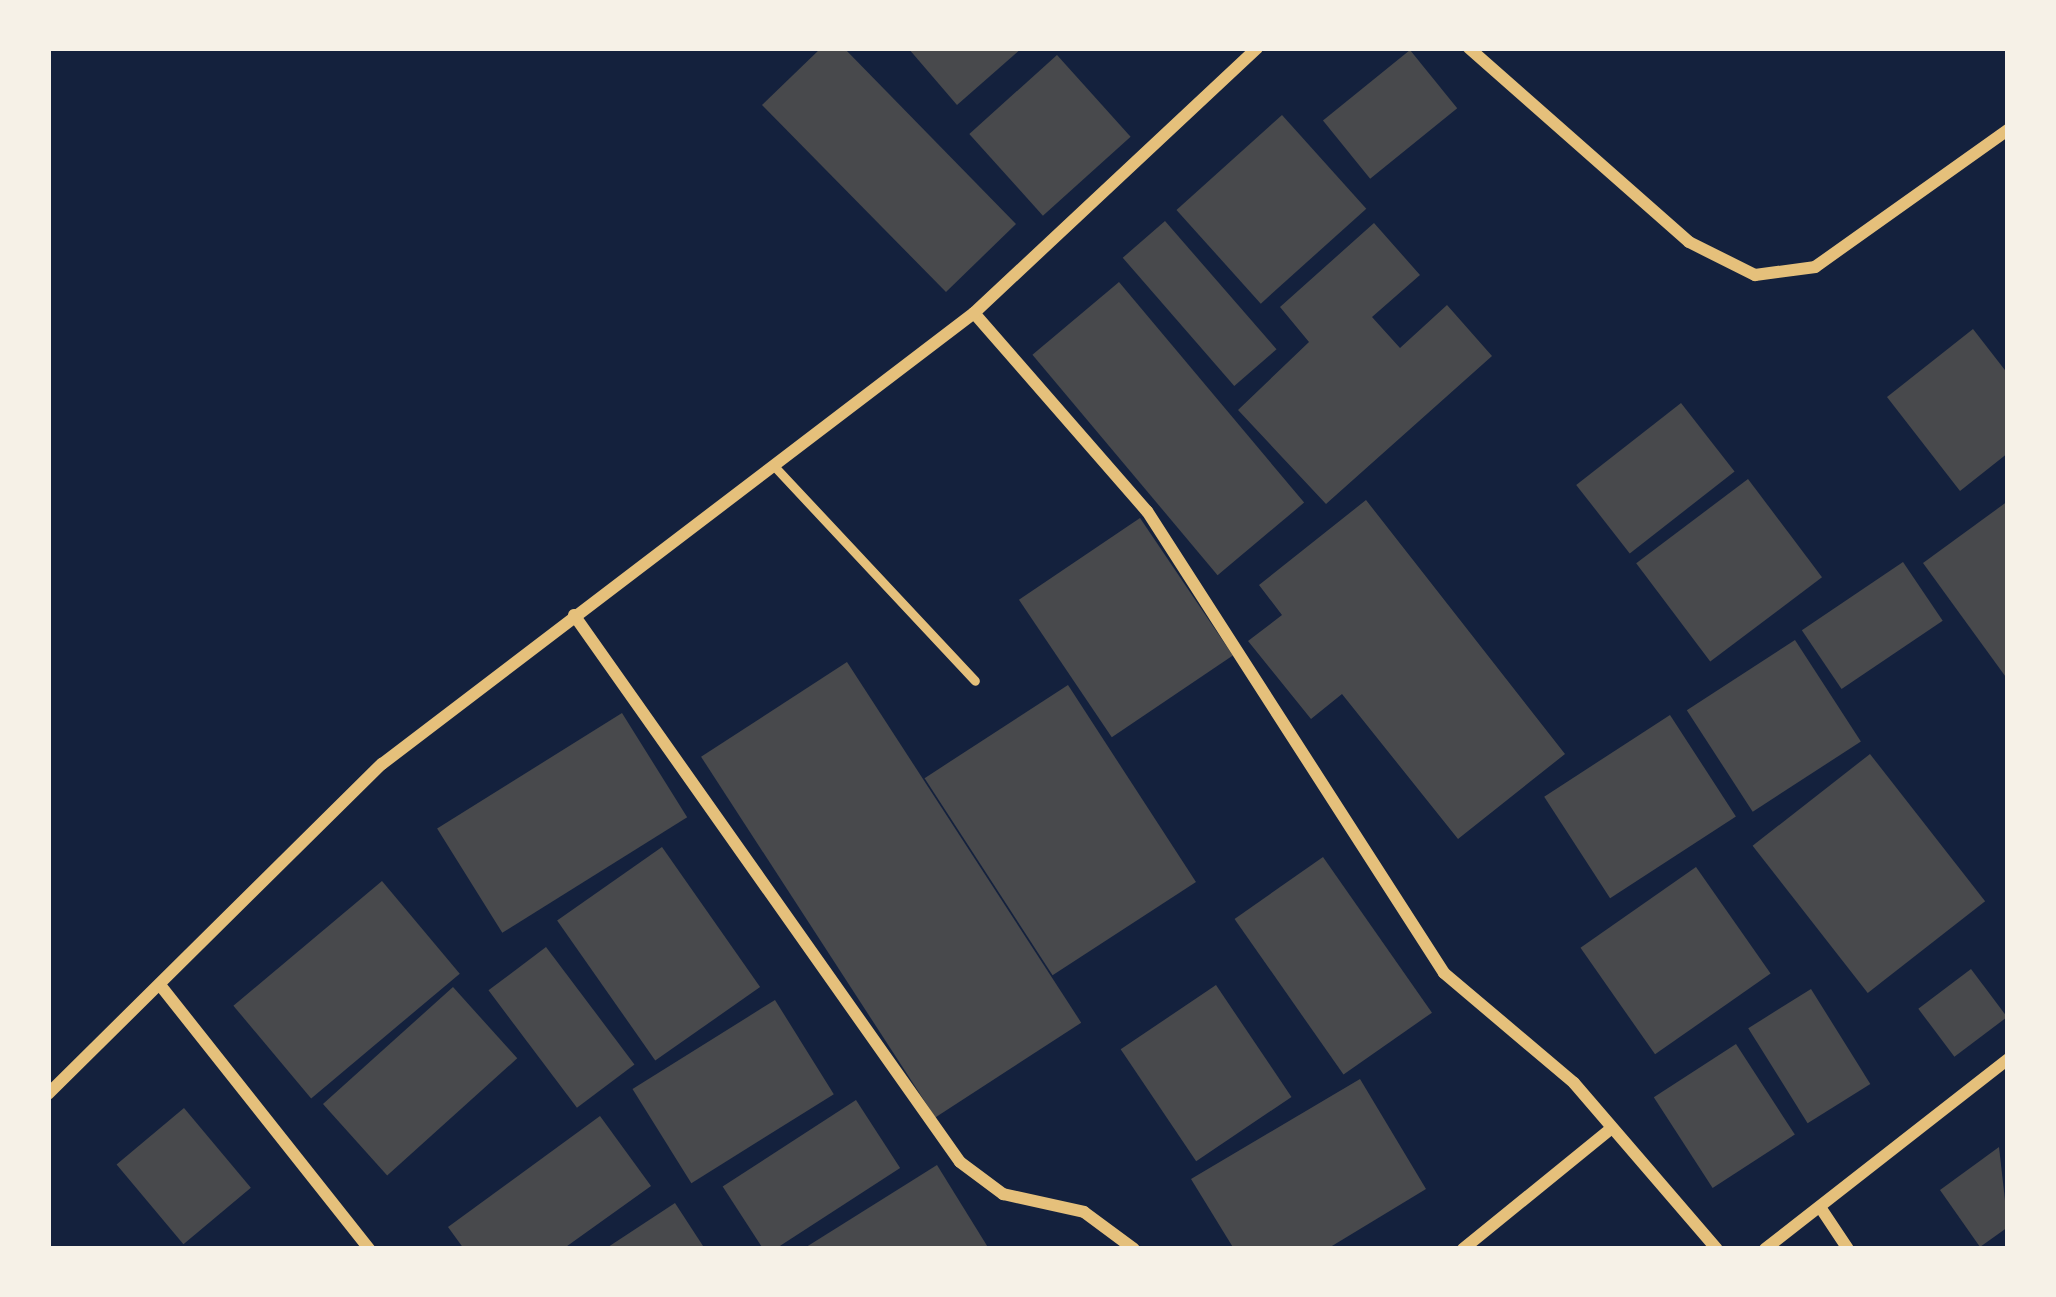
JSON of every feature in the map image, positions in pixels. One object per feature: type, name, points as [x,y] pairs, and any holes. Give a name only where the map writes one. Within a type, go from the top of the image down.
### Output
[{"type":"street","points":[[48,1094],[382,764],[974,313],[1257,48]]},
{"type":"street","points":[[1468,48],[1689,242],[1755,275],[1815,266],[2008,130]]},
{"type":"street","points":[[974,313],[1147,511],[1444,973],[1612,1129],[1718,1249]]},
{"type":"street","points":[[574,615],[960,1162],[1003,1194],[1084,1212],[1134,1249]]},
{"type":"street","points":[[160,985],[369,1249]]},
{"type":"street","points":[[1765,1249],[2008,1059]]},
{"type":"street","points":[[1463,1249],[1612,1129]]},
{"type":"street","points":[[1820,1207],[1847,1249]]},
{"type":"lane","points":[[774,466],[975,682]]},
{"type":"building","points":[[821,48],[844,48],[1016,224],[946,292],[762,105]]},
{"type":"building","points":[[908,48],[1022,48],[957,105]]},
{"type":"building","points":[[1410,50],[1457,108],[1370,179],[1323,120]]},
{"type":"building","points":[[1057,55],[1131,137],[1043,216],[969,134]]},
{"type":"building","points":[[1282,115],[1366,209],[1261,304],[1176,210]]},
{"type":"building","points":[[1165,221],[1277,349],[1234,386],[1123,258]]},
{"type":"building","points":[[1374,223],[1420,275],[1372,317],[1400,348],[1447,305],[1492,356],[1326,504],[1238,410],[1309,342],[1280,307]]},
{"type":"building","points":[[1119,282],[1304,503],[1218,575],[1032,355]]},
{"type":"building","points":[[1973,329],[2008,374],[2008,453],[1960,491],[1887,397]]},
{"type":"building","points":[[1681,403],[1735,472],[1630,553],[1576,485]]},
{"type":"building","points":[[1748,479],[1822,577],[1710,661],[1636,563]]},
{"type":"building","points":[[1366,500],[1565,754],[1458,839],[1342,694],[1311,719],[1248,641],[1282,615],[1259,585]]},
{"type":"building","points":[[2008,501],[2008,680],[1923,563]]},
{"type":"building","points":[[1140,518],[1233,656],[1112,737],[1019,600]]},
{"type":"building","points":[[1903,562],[1943,621],[1842,689],[1802,630]]},
{"type":"building","points":[[1795,640],[1861,741],[1753,812],[1687,710]]},
{"type":"building","points":[[847,662],[1081,1023],[935,1117],[701,757]]},
{"type":"building","points":[[1068,685],[1196,882],[1053,975],[925,778]]},
{"type":"building","points":[[622,713],[687,817],[502,933],[437,829]]},
{"type":"building","points":[[1670,715],[1736,816],[1610,898],[1544,797]]},
{"type":"building","points":[[1870,754],[1985,901],[1868,993],[1753,846]]},
{"type":"building","points":[[662,847],[760,987],[655,1060],[557,920]]},
{"type":"building","points":[[1323,857],[1432,1013],[1344,1075],[1235,919]]},
{"type":"building","points":[[1696,867],[1771,973],[1655,1054],[1580,948]]},
{"type":"building","points":[[382,881],[460,974],[311,1098],[233,1006]]},
{"type":"building","points":[[546,947],[634,1064],[577,1108],[488,990]]},
{"type":"building","points":[[1971,969],[2007,1017],[1954,1057],[1918,1009]]},
{"type":"building","points":[[1216,985],[1291,1097],[1196,1161],[1121,1049]]},
{"type":"building","points":[[453,987],[517,1058],[387,1175],[323,1104]]},
{"type":"building","points":[[1811,989],[1870,1084],[1808,1123],[1748,1028]]},
{"type":"building","points":[[775,1000],[834,1094],[691,1183],[633,1089]]},
{"type":"building","points":[[1736,1044],[1795,1135],[1713,1188],[1654,1097]]},
{"type":"building","points":[[1360,1079],[1426,1189],[1327,1249],[1234,1249],[1191,1179]]},
{"type":"building","points":[[856,1100],[900,1168],[775,1249],[763,1249],[723,1187]]},
{"type":"building","points":[[184,1108],[251,1188],[183,1244],[117,1165]]},
{"type":"building","points":[[600,1116],[651,1186],[563,1249],[464,1249],[448,1227]]},
{"type":"building","points":[[1999,1147],[2008,1227],[1980,1247],[1940,1190]]},
{"type":"building","points":[[937,1165],[989,1249],[803,1249]]},
{"type":"building","points":[[675,1203],[705,1249],[605,1249]]}]
